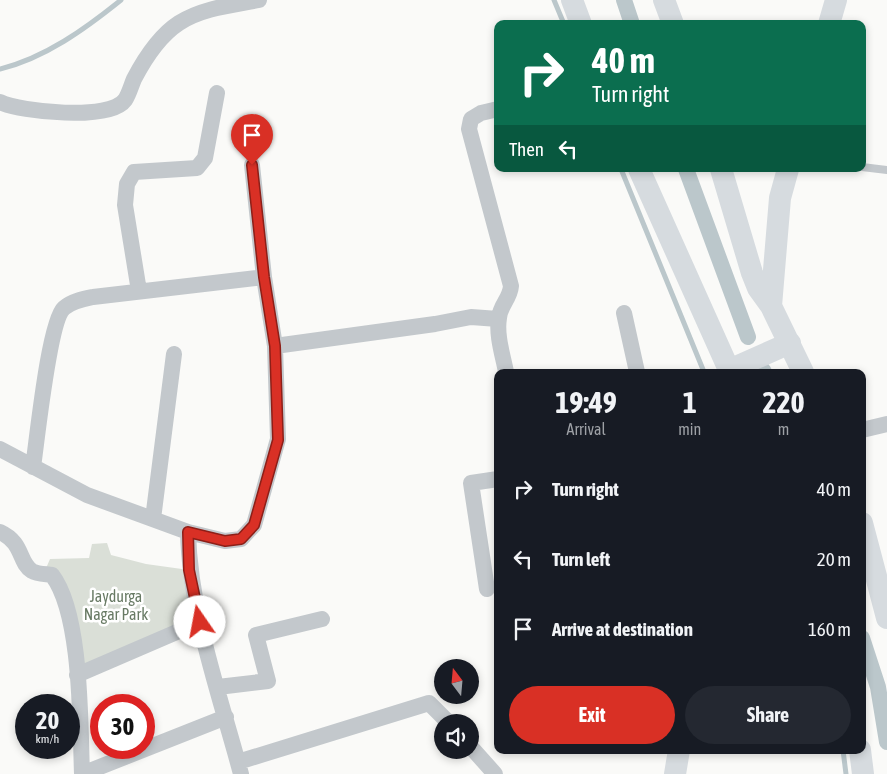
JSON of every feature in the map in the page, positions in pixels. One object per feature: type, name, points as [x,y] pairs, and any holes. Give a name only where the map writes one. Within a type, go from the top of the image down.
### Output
[{"type":"street","points":[[0,102],[8,106],[55,112],[103,112],[118,108],[125,100],[148,55],[160,39],[179,23],[200,13],[259,0]]},
{"type":"street","points":[[572,0],[580,20]]},
{"type":"street","points":[[664,0],[672,20]]},
{"type":"street","points":[[830,20],[836,0]]},
{"type":"street","points":[[139,291],[125,205],[126,184],[134,172],[197,168],[205,158],[217,93]]},
{"type":"street","points":[[494,110],[480,112],[471,119],[469,129],[511,286],[510,295],[498,319],[506,369]]},
{"type":"street","points":[[0,449],[86,495],[188,532],[225,541],[241,539],[254,525],[278,440],[275,346],[264,277],[252,165]]},
{"type":"street","points":[[640,172],[735,368],[780,346]]},
{"type":"street","points":[[722,172],[752,273],[758,288],[771,306]]},
{"type":"street","points":[[787,172],[780,198],[771,306],[780,346],[800,369]]},
{"type":"street","points":[[33,467],[53,332],[63,309],[74,302],[93,296],[264,277]]},
{"type":"street","points":[[624,313],[636,369]]},
{"type":"street","points":[[275,346],[435,324],[471,317],[498,319]]},
{"type":"street","points":[[153,519],[174,354]]},
{"type":"street","points":[[866,429],[887,424]]},
{"type":"street","points":[[487,589],[471,483],[494,480]]},
{"type":"street","points":[[0,532],[12,538],[26,564],[33,572],[52,575],[59,584],[72,630],[77,675],[82,774],[226,717]]},
{"type":"street","points":[[188,532],[189,570],[200,622],[239,768],[428,703],[440,714]]},
{"type":"street","points":[[866,538],[887,618]]},
{"type":"street","points":[[218,687],[268,681],[256,635],[322,619]]},
{"type":"street","points":[[77,675],[200,622]]},
{"type":"street","points":[[675,774],[679,754]]},
{"type":"street","points":[[860,754],[863,774]]},
{"type":"street","points":[[479,756],[495,774]]},
{"type":"lane","points":[[866,167],[887,170]]},
{"type":"green space","name":"Jaydurga Nagar Park","points":[[107,543],[111,555],[146,564],[189,570],[200,622],[77,675],[72,629],[44,573],[50,559],[89,558],[92,544]]},
{"type":"waterway","points":[[0,69],[33,58],[49,50],[79,32],[121,0]]},
{"type":"waterway","points":[[554,0],[562,20]]},
{"type":"waterway","points":[[624,0],[631,20]]},
{"type":"waterway","points":[[622,172],[703,369]]},
{"type":"waterway","points":[[687,172],[748,337]]},
{"type":"waterway","points":[[866,650],[878,687],[887,742]]},
{"type":"waterway","points":[[844,754],[846,774]]},
{"type":"route","points":[[200,622],[189,570],[188,532],[225,541],[241,539],[254,525],[278,440],[279,411],[275,346],[267,301],[252,165]]}]
